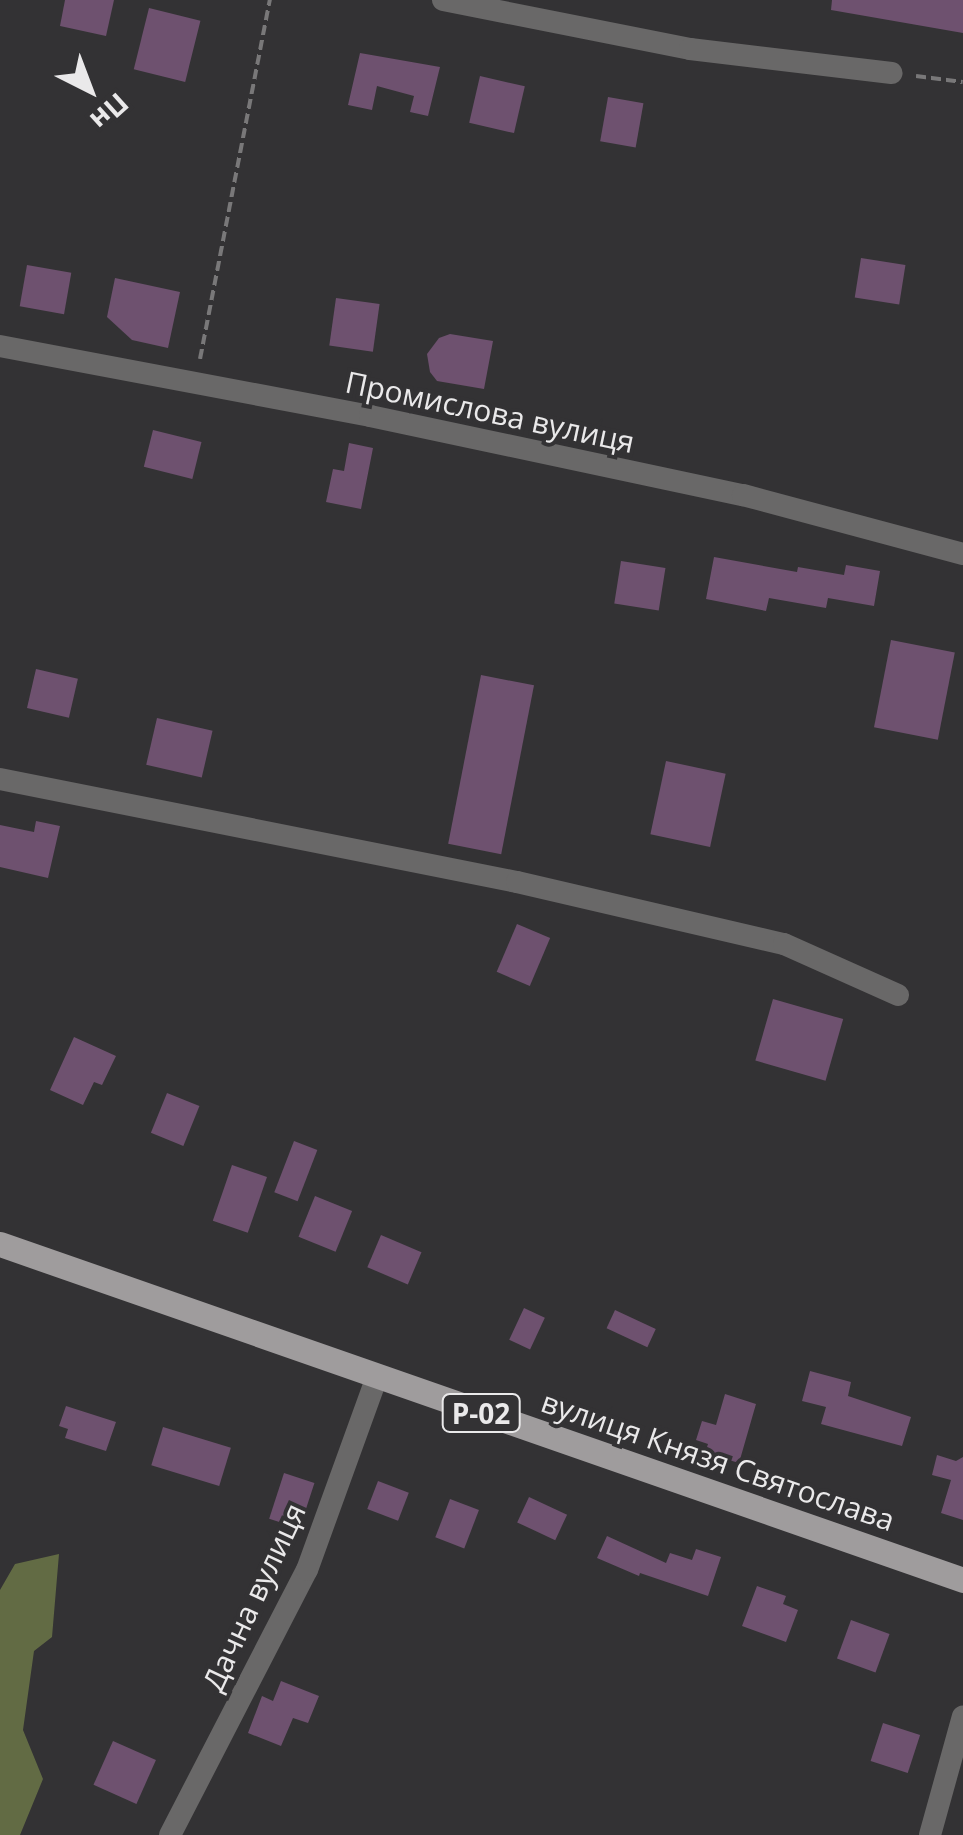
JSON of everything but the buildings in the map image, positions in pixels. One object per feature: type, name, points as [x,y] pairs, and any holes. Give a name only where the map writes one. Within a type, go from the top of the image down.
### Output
[{"type":"main road","name":"вулиця Князя Святослава","points":[[0,1244],[963,1580]]},
{"type":"street","points":[[443,0],[690,48],[892,72]]},
{"type":"street","name":"Промислова вулиця","points":[[0,346],[743,496],[963,554]]},
{"type":"street","points":[[0,779],[517,882],[784,944],[898,996]]},
{"type":"street","name":"Дачна вулиця","points":[[170,1835],[307,1570],[378,1378]]},
{"type":"street","points":[[930,1835],[963,1716]]},
{"type":"path","points":[[196,383],[270,0]]},
{"type":"path","points":[[892,72],[963,82]]},
{"type":"green space","points":[[59,1554],[52,1637],[34,1651],[23,1730],[43,1779],[20,1835],[0,1835],[0,1590],[15,1564]]}]
